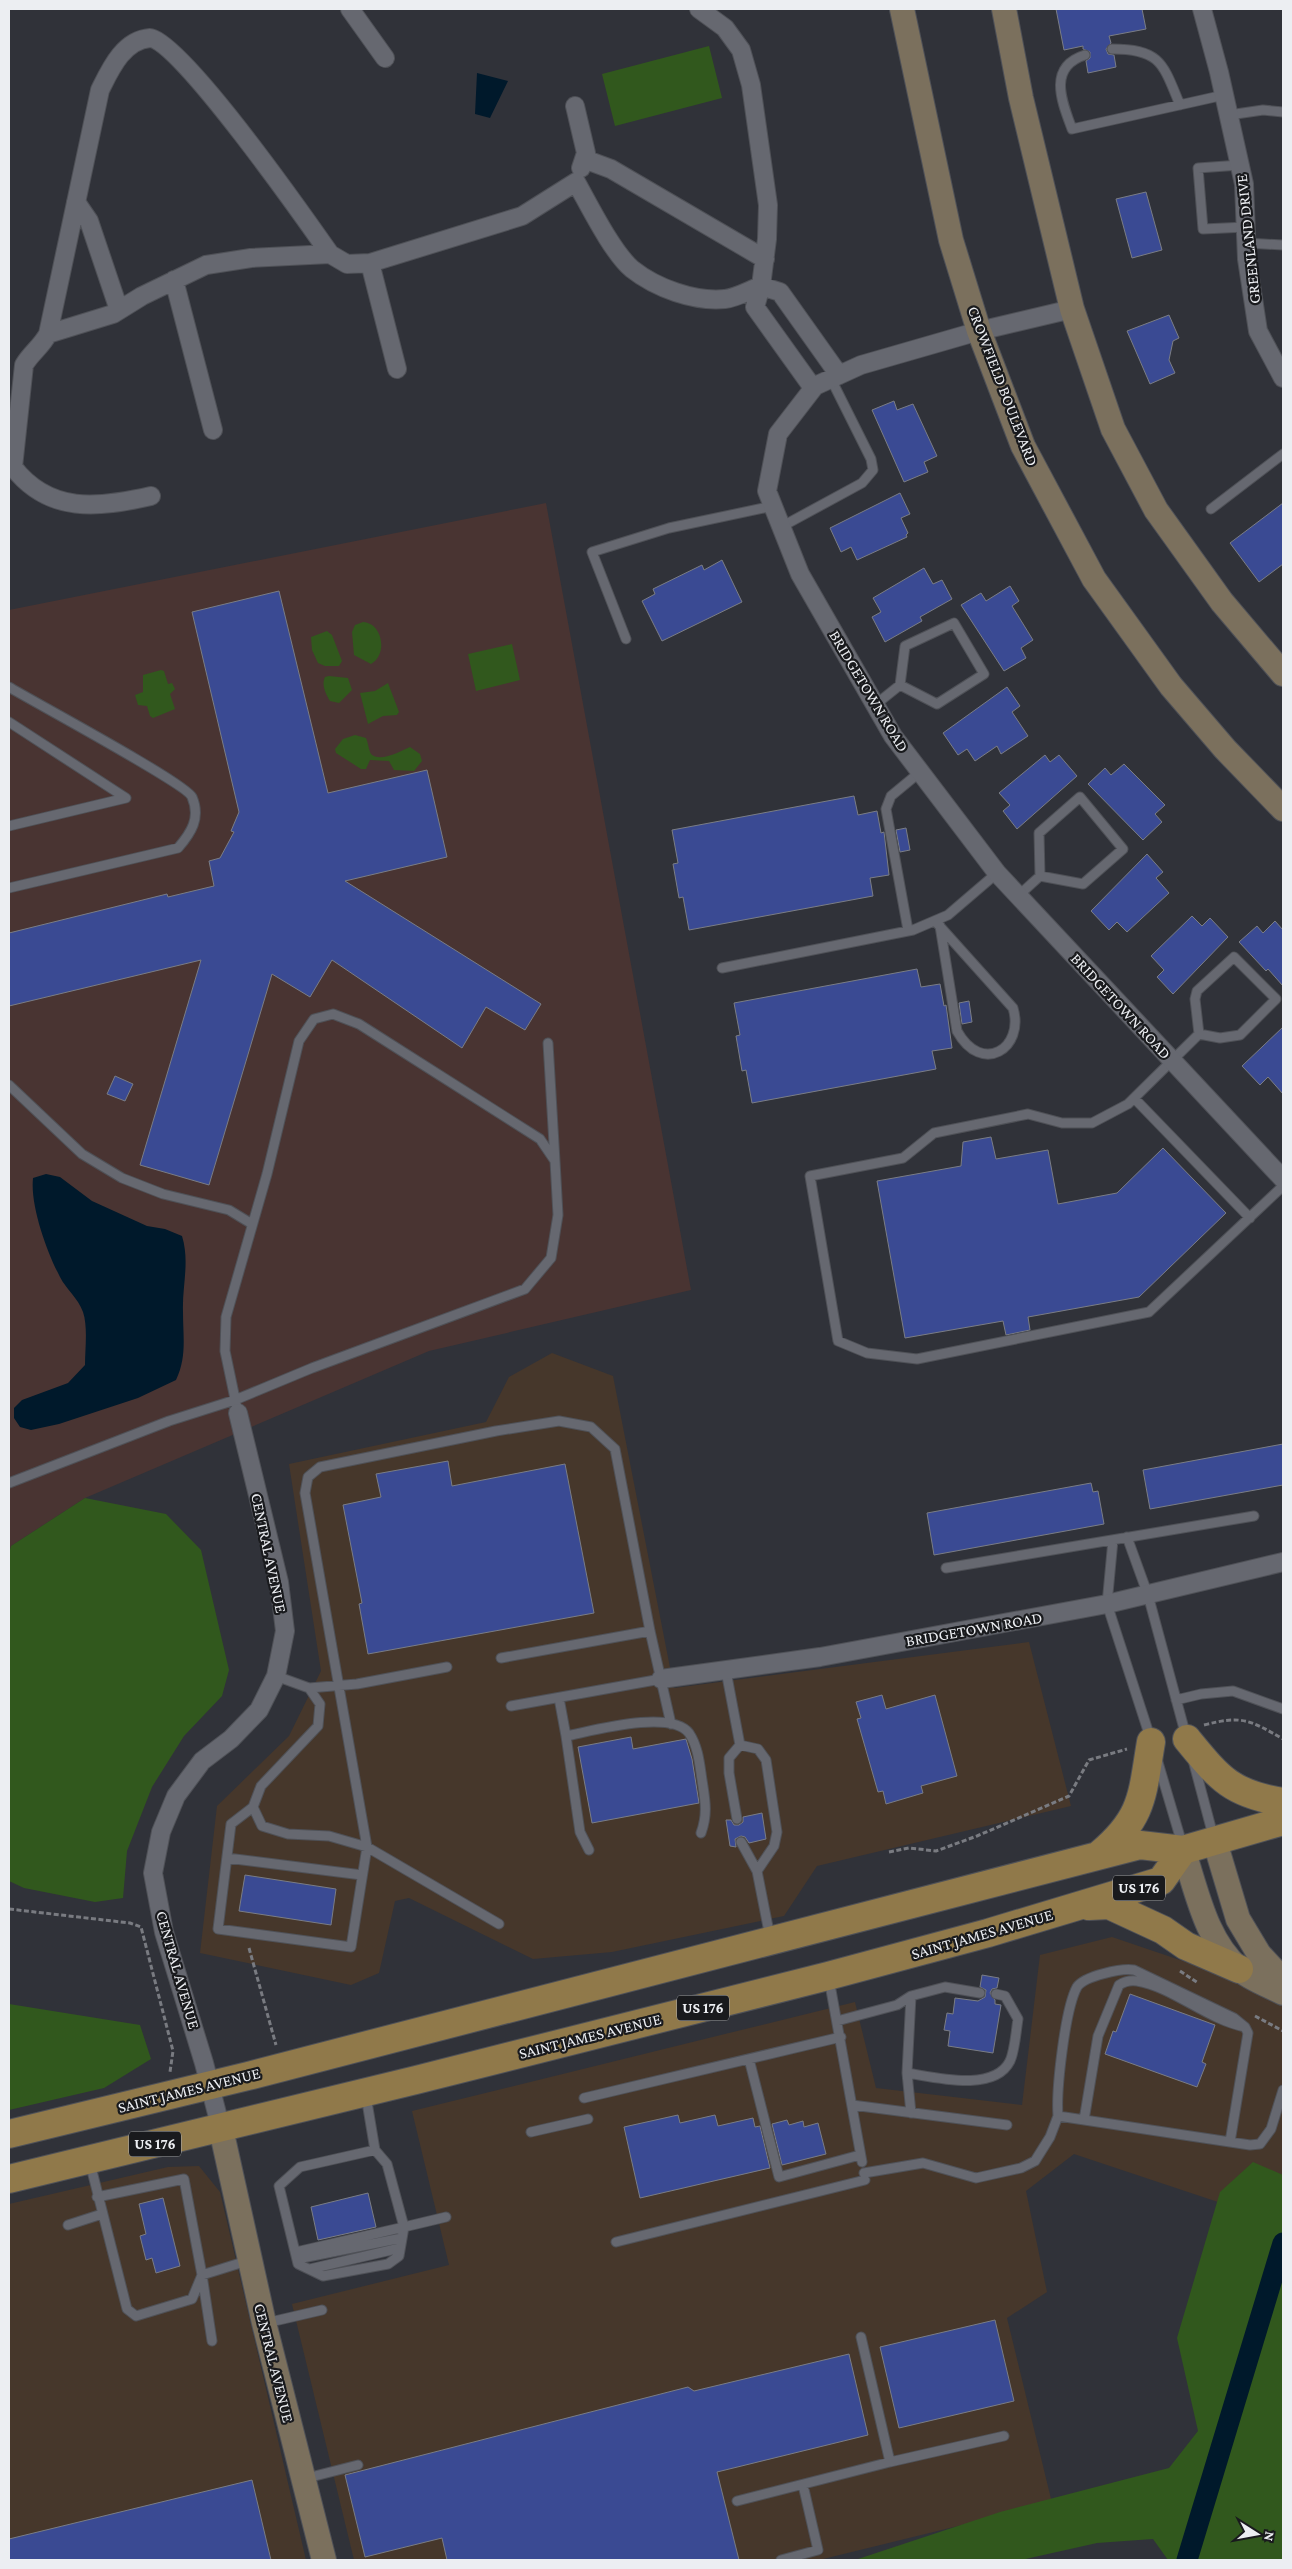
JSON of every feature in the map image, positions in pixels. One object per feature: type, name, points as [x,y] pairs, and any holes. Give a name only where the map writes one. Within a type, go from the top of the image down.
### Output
[{"type":"main road","name":"CROWFIELD BOULEVARD","points":[[902,9],[951,240],[979,331],[1023,446],[1094,579],[1171,686],[1225,749],[1283,808]]},
{"type":"main road","points":[[1004,9],[1021,98],[1072,309],[1113,429],[1156,510],[1222,602],[1283,674]]},
{"type":"main road","points":[[1186,1735],[1213,1771],[1233,1787],[1255,1798],[1283,1802]]},
{"type":"main road","points":[[1097,1856],[1122,1836],[1140,1804],[1151,1742]]},
{"type":"main road","name":"SAINT JAMES AVENUE","points":[[9,2134],[1140,1845],[1183,1850],[1283,1821]]},
{"type":"main road","points":[[1215,1842],[1238,1919],[1259,1954],[1283,1980]]},
{"type":"main road","points":[[1183,1850],[1209,1929],[1239,1969]]},
{"type":"main road","name":"SAINT JAMES AVENUE","points":[[9,2179],[89,2158],[221,2129],[828,1976],[1080,1906],[1160,1881],[1183,1850]]},
{"type":"main road","points":[[1080,1906],[1109,1905],[1162,1930],[1186,1946],[1239,1969],[1283,1994]]},
{"type":"main road","name":"CENTRAL AVENUE","points":[[221,2129],[264,2323],[324,2560]]},
{"type":"street","points":[[350,9],[385,58]]},
{"type":"street","points":[[699,9],[725,28],[741,50],[751,85],[768,204],[761,286],[755,307],[813,388]]},
{"type":"street","name":"GREENLAND DRIVE","points":[[1202,9],[1229,115],[1244,184],[1246,235],[1258,331],[1283,378]]},
{"type":"street","points":[[150,496],[116,504],[64,504],[49,498],[24,482],[13,467],[16,364],[40,348],[48,334],[100,90],[112,64],[132,44],[150,38],[160,39],[180,59],[221,106],[330,254],[347,264],[370,263],[522,216],[576,182],[586,153],[575,106]]},
{"type":"street","points":[[584,159],[611,169],[764,259]]},
{"type":"street","points":[[576,182],[600,225],[631,268],[650,280],[677,292],[699,298],[726,299],[761,286],[780,292],[835,377]]},
{"type":"street","points":[[76,202],[89,221],[119,310]]},
{"type":"street","points":[[48,334],[113,314],[142,296],[206,265],[251,258],[330,254]]},
{"type":"street","points":[[370,263],[397,369]]},
{"type":"street","points":[[174,280],[214,430]]},
{"type":"street","name":"BRIDGETOWN ROAD","points":[[1072,309],[979,331],[861,365],[813,388],[778,434],[767,491],[800,574],[892,736],[997,873],[1283,1179]]},
{"type":"street","name":"CENTRAL AVENUE","points":[[221,2129],[210,2084],[164,1932],[153,1873],[161,1832],[176,1796],[202,1761],[231,1739],[259,1710],[276,1676],[284,1630],[279,1582],[236,1406]]},
{"type":"street","name":"BRIDGETOWN ROAD","points":[[661,1680],[820,1657],[1107,1604],[1283,1562]]},
{"type":"lane","points":[[1112,49],[1138,49],[1152,56],[1166,72],[1180,105]]},
{"type":"lane","points":[[1085,55],[1074,59],[1066,67],[1060,80],[1062,100],[1072,129],[1224,95]]},
{"type":"lane","points":[[1229,115],[1263,110],[1283,112]]},
{"type":"lane","points":[[1240,165],[1198,168],[1203,229],[1246,235],[1283,244]]},
{"type":"lane","points":[[782,527],[862,483],[873,470],[871,459],[835,377]]},
{"type":"lane","points":[[1211,509],[1283,454]]},
{"type":"lane","points":[[626,639],[592,552],[669,528],[773,506]]},
{"type":"lane","points":[[875,705],[900,685],[904,646],[954,623],[984,674],[937,704],[900,685]]},
{"type":"lane","points":[[9,687],[164,776],[192,795],[197,812],[192,832],[178,848],[9,888]]},
{"type":"lane","points":[[9,722],[126,798],[9,826]]},
{"type":"lane","points":[[908,930],[886,809],[891,796],[920,772]]},
{"type":"lane","points":[[1080,797],[1123,848],[1084,884],[1040,876],[1038,833],[1080,797]]},
{"type":"lane","points":[[722,968],[937,923],[997,873]]},
{"type":"lane","points":[[1018,896],[1040,876]]},
{"type":"lane","points":[[937,923],[1013,1008],[1017,1022],[1014,1034],[1002,1050],[988,1055],[975,1053],[964,1044],[957,1031],[937,923]]},
{"type":"lane","points":[[1234,957],[1276,999],[1240,1035],[1220,1038],[1199,1034],[1195,999],[1197,991],[1234,957]]},
{"type":"lane","points":[[236,1406],[225,1351],[226,1317],[299,1041],[314,1019],[333,1014],[358,1024],[540,1139],[554,1161]]},
{"type":"lane","points":[[1199,1034],[1128,1104],[1092,1123],[1062,1123],[1028,1114],[934,1133],[903,1158],[810,1176],[838,1341],[867,1353],[917,1359],[1149,1312],[1283,1186]]},
{"type":"lane","points":[[9,1483],[169,1421],[236,1406],[312,1368],[525,1288],[550,1258],[558,1215],[548,1043]]},
{"type":"lane","points":[[9,1086],[82,1154],[122,1178],[164,1194],[229,1210],[252,1224]]},
{"type":"lane","points":[[1134,1098],[1250,1218]]},
{"type":"lane","points":[[309,1688],[320,1704],[318,1726],[261,1786],[253,1807],[231,1824],[218,1929],[351,1947],[367,1847],[305,1493],[308,1477],[320,1467],[496,1431],[559,1421],[591,1427],[615,1449],[650,1631],[671,1724]]},
{"type":"lane","points":[[946,1568],[1254,1516]]},
{"type":"lane","points":[[1127,1537],[1148,1595],[1215,1842]]},
{"type":"lane","points":[[1113,1540],[1107,1604],[1183,1850]]},
{"type":"lane","points":[[500,1658],[650,1631]]},
{"type":"lane","points":[[276,1676],[309,1688],[340,1686],[447,1667]]},
{"type":"lane","points":[[726,1671],[740,1744],[729,1758],[729,1773],[737,1819]]},
{"type":"lane","points":[[511,1706],[661,1680]]},
{"type":"lane","points":[[1176,1700],[1201,1694],[1233,1691],[1283,1709]]},
{"type":"lane","points":[[559,1698],[580,1832],[589,1850]]},
{"type":"lane","points":[[566,1736],[640,1722],[671,1724],[688,1732],[697,1749],[707,1816],[701,1833]]},
{"type":"lane","points":[[740,1744],[758,1749],[766,1760],[777,1832],[774,1846],[757,1871]]},
{"type":"lane","points":[[253,1807],[262,1826],[288,1834],[329,1836],[367,1847],[499,1924]]},
{"type":"lane","points":[[741,1842],[757,1871],[770,1940]]},
{"type":"lane","points":[[227,1858],[362,1875]]},
{"type":"lane","points":[[616,2242],[923,2163],[976,2178],[1021,2168],[1035,2161],[1050,2137],[1058,2116],[1057,2100],[1069,2010],[1078,1986],[1086,1980],[1124,1968],[1134,1970],[1234,2018],[1246,2030]]},
{"type":"lane","points":[[749,2060],[779,2177],[861,2159],[841,2038],[828,1976]]},
{"type":"lane","points":[[1084,2120],[1098,2036],[1119,1985],[1126,1981],[1138,1981],[1159,1988],[1230,2024],[1246,2030]]},
{"type":"lane","points":[[837,2021],[897,2005],[911,1996],[945,1987],[980,1993]]},
{"type":"lane","points":[[906,2073],[969,2081],[994,2076],[1010,2062],[1018,2019],[1005,1996],[996,1994]]},
{"type":"lane","points":[[911,1996],[906,2073],[911,2113]]},
{"type":"lane","points":[[1230,2142],[1246,2030]]},
{"type":"lane","points":[[584,2098],[841,2038]]},
{"type":"lane","points":[[1058,2116],[1230,2142],[1260,2144],[1271,2129],[1283,2090]]},
{"type":"lane","points":[[366,2091],[375,2150],[387,2164],[404,2227],[399,2256],[388,2264],[324,2276],[298,2264],[279,2186],[300,2167],[375,2150]]},
{"type":"lane","points":[[852,2105],[1007,2126]]},
{"type":"lane","points":[[531,2132],[588,2118]]},
{"type":"lane","points":[[89,2158],[97,2197],[127,2309],[136,2316],[192,2299],[202,2275]]},
{"type":"lane","points":[[97,2197],[184,2180],[212,2341]]},
{"type":"lane","points":[[68,2226],[102,2214]]},
{"type":"lane","points":[[297,2256],[446,2217]]},
{"type":"lane","points":[[297,2256],[402,2238]]},
{"type":"lane","points":[[202,2275],[250,2260]]},
{"type":"lane","points":[[264,2323],[322,2310]]},
{"type":"lane","points":[[861,2337],[890,2462]]},
{"type":"lane","points":[[737,2501],[890,2462],[1004,2436]]},
{"type":"lane","points":[[303,2480],[358,2466]]},
{"type":"lane","points":[[782,2560],[818,2550],[803,2485]]},
{"type":"path","points":[[1186,1735],[1230,1718],[1254,1722],[1283,1739]]},
{"type":"path","points":[[889,1852],[909,1848],[936,1851],[977,1836],[1068,1796],[1088,1760],[1151,1742]]},
{"type":"path","points":[[9,1909],[130,1923],[141,1927],[173,2051],[169,2069],[171,2075]]},
{"type":"path","points":[[244,1933],[277,2048]]},
{"type":"shaded area","points":[[546,503],[691,1290],[429,1351],[85,1498],[11,1546],[9,1553],[9,610]]},
{"type":"shaded area","points":[[552,1353],[613,1376],[674,1688],[1029,1642],[1071,1806],[817,1866],[784,1916],[612,1952],[533,1959],[409,1898],[395,1901],[379,1973],[351,1985],[200,1953],[217,1806],[289,1736],[321,1671],[289,1464],[486,1422],[509,1377]]},
{"type":"shaded area","points":[[1112,1937],[1283,1995],[1283,2200],[1251,2213],[1074,2154],[1026,2191],[1047,2292],[1007,2318],[1052,2503],[819,2560],[354,2560],[292,2304],[449,2265],[412,2111],[855,2002],[876,2088],[1022,2105],[1040,1955]]},
{"type":"shaded area","points":[[199,2166],[220,2192],[306,2560],[9,2560],[9,2204],[168,2167]]},
{"type":"green space","points":[[709,46],[722,98],[615,126],[602,74]]},
{"type":"green space","points":[[363,622],[375,628],[381,640],[380,654],[371,664],[354,655],[352,632],[355,625]]},
{"type":"green space","points":[[327,631],[332,635],[342,661],[339,666],[325,666],[318,663],[312,650],[311,637]]},
{"type":"green space","points":[[512,644],[520,680],[476,691],[468,654]]},
{"type":"green space","points":[[161,670],[164,671],[168,684],[172,683],[175,689],[170,694],[175,709],[153,718],[150,716],[147,706],[138,705],[135,695],[143,692],[143,675]]},
{"type":"green space","points":[[325,677],[348,678],[352,690],[339,703],[330,701],[326,692],[324,680]]},
{"type":"green space","points":[[388,683],[399,712],[397,715],[383,716],[368,724],[360,693],[375,691]]},
{"type":"green space","points":[[355,735],[366,738],[370,753],[375,756],[385,757],[410,747],[420,754],[422,761],[414,771],[394,770],[389,761],[370,760],[366,769],[361,769],[336,753],[335,749],[343,739]]},
{"type":"green space","points":[[85,1498],[166,1514],[201,1550],[229,1670],[222,1696],[184,1736],[152,1787],[127,1851],[123,1898],[95,1902],[24,1888],[9,1881],[9,1553],[11,1546]]},
{"type":"green space","points":[[9,2004],[140,2025],[151,2059],[104,2088],[9,2110]]},
{"type":"green space","points":[[1253,2162],[1283,2175],[1283,2560],[1168,2560],[1153,2539],[1097,2543],[1021,2560],[855,2560],[1000,2512],[1169,2468],[1198,2431],[1177,2338],[1220,2192]]},
{"type":"water","points":[[477,73],[508,81],[490,118],[475,114]]},
{"type":"water","points":[[46,1174],[60,1177],[92,1201],[147,1226],[165,1229],[182,1236],[186,1265],[183,1302],[184,1347],[182,1363],[176,1380],[138,1398],[59,1424],[31,1430],[20,1427],[14,1418],[14,1408],[22,1400],[68,1383],[85,1365],[85,1318],[78,1302],[55,1267],[40,1229],[34,1202],[33,1178]]},
{"type":"building","points":[[1056,9],[1142,9],[1146,29],[1109,36],[1111,43],[1106,49],[1108,54],[1114,55],[1116,67],[1088,73],[1086,61],[1090,58],[1090,52],[1083,49],[1083,46],[1064,50]]},
{"type":"building","points":[[1146,192],[1162,250],[1132,258],[1116,199]]},
{"type":"building","points":[[1169,315],[1179,338],[1173,341],[1169,360],[1175,373],[1150,384],[1127,331]]},
{"type":"building","points":[[894,401],[897,410],[913,404],[937,456],[924,462],[928,472],[904,482],[872,410]]},
{"type":"building","points":[[900,493],[910,514],[901,518],[908,533],[907,537],[857,560],[851,547],[841,552],[830,528]]},
{"type":"building","points":[[1283,503],[1283,564],[1259,582],[1230,543]]},
{"type":"building","points":[[722,560],[742,602],[662,641],[642,601],[655,594],[653,589],[702,565],[704,570]]},
{"type":"building","points":[[924,568],[933,584],[942,580],[952,599],[920,617],[922,621],[885,642],[872,617],[881,612],[873,598]]},
{"type":"building","points":[[1010,586],[1019,601],[1012,606],[1033,640],[1021,648],[1026,658],[1004,671],[961,605],[981,593],[986,601]]},
{"type":"building","points":[[279,591],[328,793],[427,770],[447,857],[345,881],[541,1004],[525,1030],[486,1007],[462,1048],[332,960],[310,997],[272,974],[209,1185],[140,1165],[201,960],[9,1006],[9,933],[167,894],[168,897],[214,886],[209,861],[220,858],[234,832],[231,831],[239,812],[192,612]]},
{"type":"building","points":[[1007,687],[1020,706],[1012,712],[1028,736],[1001,754],[997,746],[975,761],[967,749],[958,755],[943,733]]},
{"type":"building","points":[[1045,755],[1050,762],[1059,755],[1077,776],[1017,829],[1003,811],[1010,805],[999,793]]},
{"type":"building","points":[[1124,764],[1165,805],[1155,814],[1162,822],[1143,840],[1088,784],[1105,768],[1111,775]]},
{"type":"building","points":[[854,796],[858,815],[877,811],[881,833],[884,832],[889,875],[870,878],[873,896],[689,930],[683,897],[679,898],[673,864],[678,863],[672,830]]},
{"type":"building","points":[[906,828],[910,850],[900,852],[896,830]]},
{"type":"building","points":[[1147,854],[1163,872],[1156,878],[1169,893],[1127,932],[1117,922],[1109,930],[1091,911]]},
{"type":"building","points":[[1192,916],[1202,926],[1210,918],[1228,937],[1173,994],[1157,977],[1164,970],[1151,956]]},
{"type":"building","points":[[1275,921],[1283,930],[1283,986],[1239,942],[1257,926],[1263,933]]},
{"type":"building","points":[[917,969],[921,987],[940,984],[944,1006],[946,1005],[952,1048],[932,1051],[936,1069],[752,1103],[746,1070],[742,1071],[736,1036],[740,1035],[734,1003]]},
{"type":"building","points":[[969,1001],[972,1022],[962,1024],[959,1003]]},
{"type":"building","points":[[1283,1027],[1283,1094],[1268,1077],[1260,1085],[1242,1066]]},
{"type":"building","points":[[115,1076],[133,1084],[125,1101],[107,1094]]},
{"type":"building","points":[[991,1137],[996,1159],[1048,1150],[1058,1204],[1117,1193],[1163,1148],[1226,1213],[1139,1297],[1028,1317],[1030,1330],[1006,1335],[1003,1321],[905,1338],[877,1181],[961,1166],[963,1142]]},
{"type":"building","points":[[1283,1444],[1283,1485],[1150,1509],[1143,1470]]},
{"type":"building","points":[[448,1461],[452,1486],[565,1464],[594,1613],[368,1654],[359,1604],[362,1603],[343,1505],[381,1497],[376,1474]]},
{"type":"building","points":[[1091,1483],[1093,1492],[1098,1491],[1104,1524],[934,1555],[927,1513]]},
{"type":"building","points":[[882,1695],[886,1709],[935,1695],[957,1776],[921,1786],[923,1793],[886,1804],[883,1791],[878,1792],[857,1719],[861,1718],[856,1702]]},
{"type":"building","points":[[631,1737],[633,1749],[686,1739],[692,1759],[699,1803],[592,1823],[578,1747]]},
{"type":"building","points":[[762,1813],[766,1839],[749,1843],[745,1837],[741,1836],[735,1839],[736,1847],[730,1846],[726,1820],[731,1820],[734,1825],[739,1825],[743,1822],[743,1817]]},
{"type":"building","points":[[245,1875],[336,1889],[331,1925],[239,1911]]},
{"type":"building","points":[[982,1975],[999,1978],[997,1988],[992,1989],[990,1993],[995,2000],[995,2004],[1001,2005],[993,2053],[948,2046],[950,2031],[944,2030],[947,2013],[953,2014],[955,1998],[978,2001],[985,1997],[986,1990],[980,1987]]},
{"type":"building","points":[[1130,1994],[1215,2025],[1202,2062],[1206,2064],[1197,2087],[1105,2054],[1113,2031],[1116,2032]]},
{"type":"building","points":[[678,2115],[680,2123],[715,2115],[718,2126],[753,2118],[755,2127],[760,2126],[770,2168],[640,2198],[624,2127]]},
{"type":"building","points":[[787,2120],[789,2125],[803,2121],[804,2127],[818,2123],[826,2154],[782,2165],[772,2124]]},
{"type":"building","points":[[368,2193],[376,2227],[318,2240],[311,2207]]},
{"type":"building","points":[[163,2198],[180,2266],[156,2273],[152,2258],[146,2260],[140,2236],[146,2234],[139,2204]]},
{"type":"building","points":[[995,2320],[1014,2401],[899,2428],[880,2347]]},
{"type":"building","points":[[849,2354],[868,2435],[717,2472],[739,2560],[447,2560],[442,2538],[365,2557],[345,2475],[688,2387],[694,2391]]},
{"type":"building","points":[[252,2480],[271,2560],[9,2560],[9,2539]]},
{"type":"waterway","points":[[1187,2560],[1283,2243]]}]
